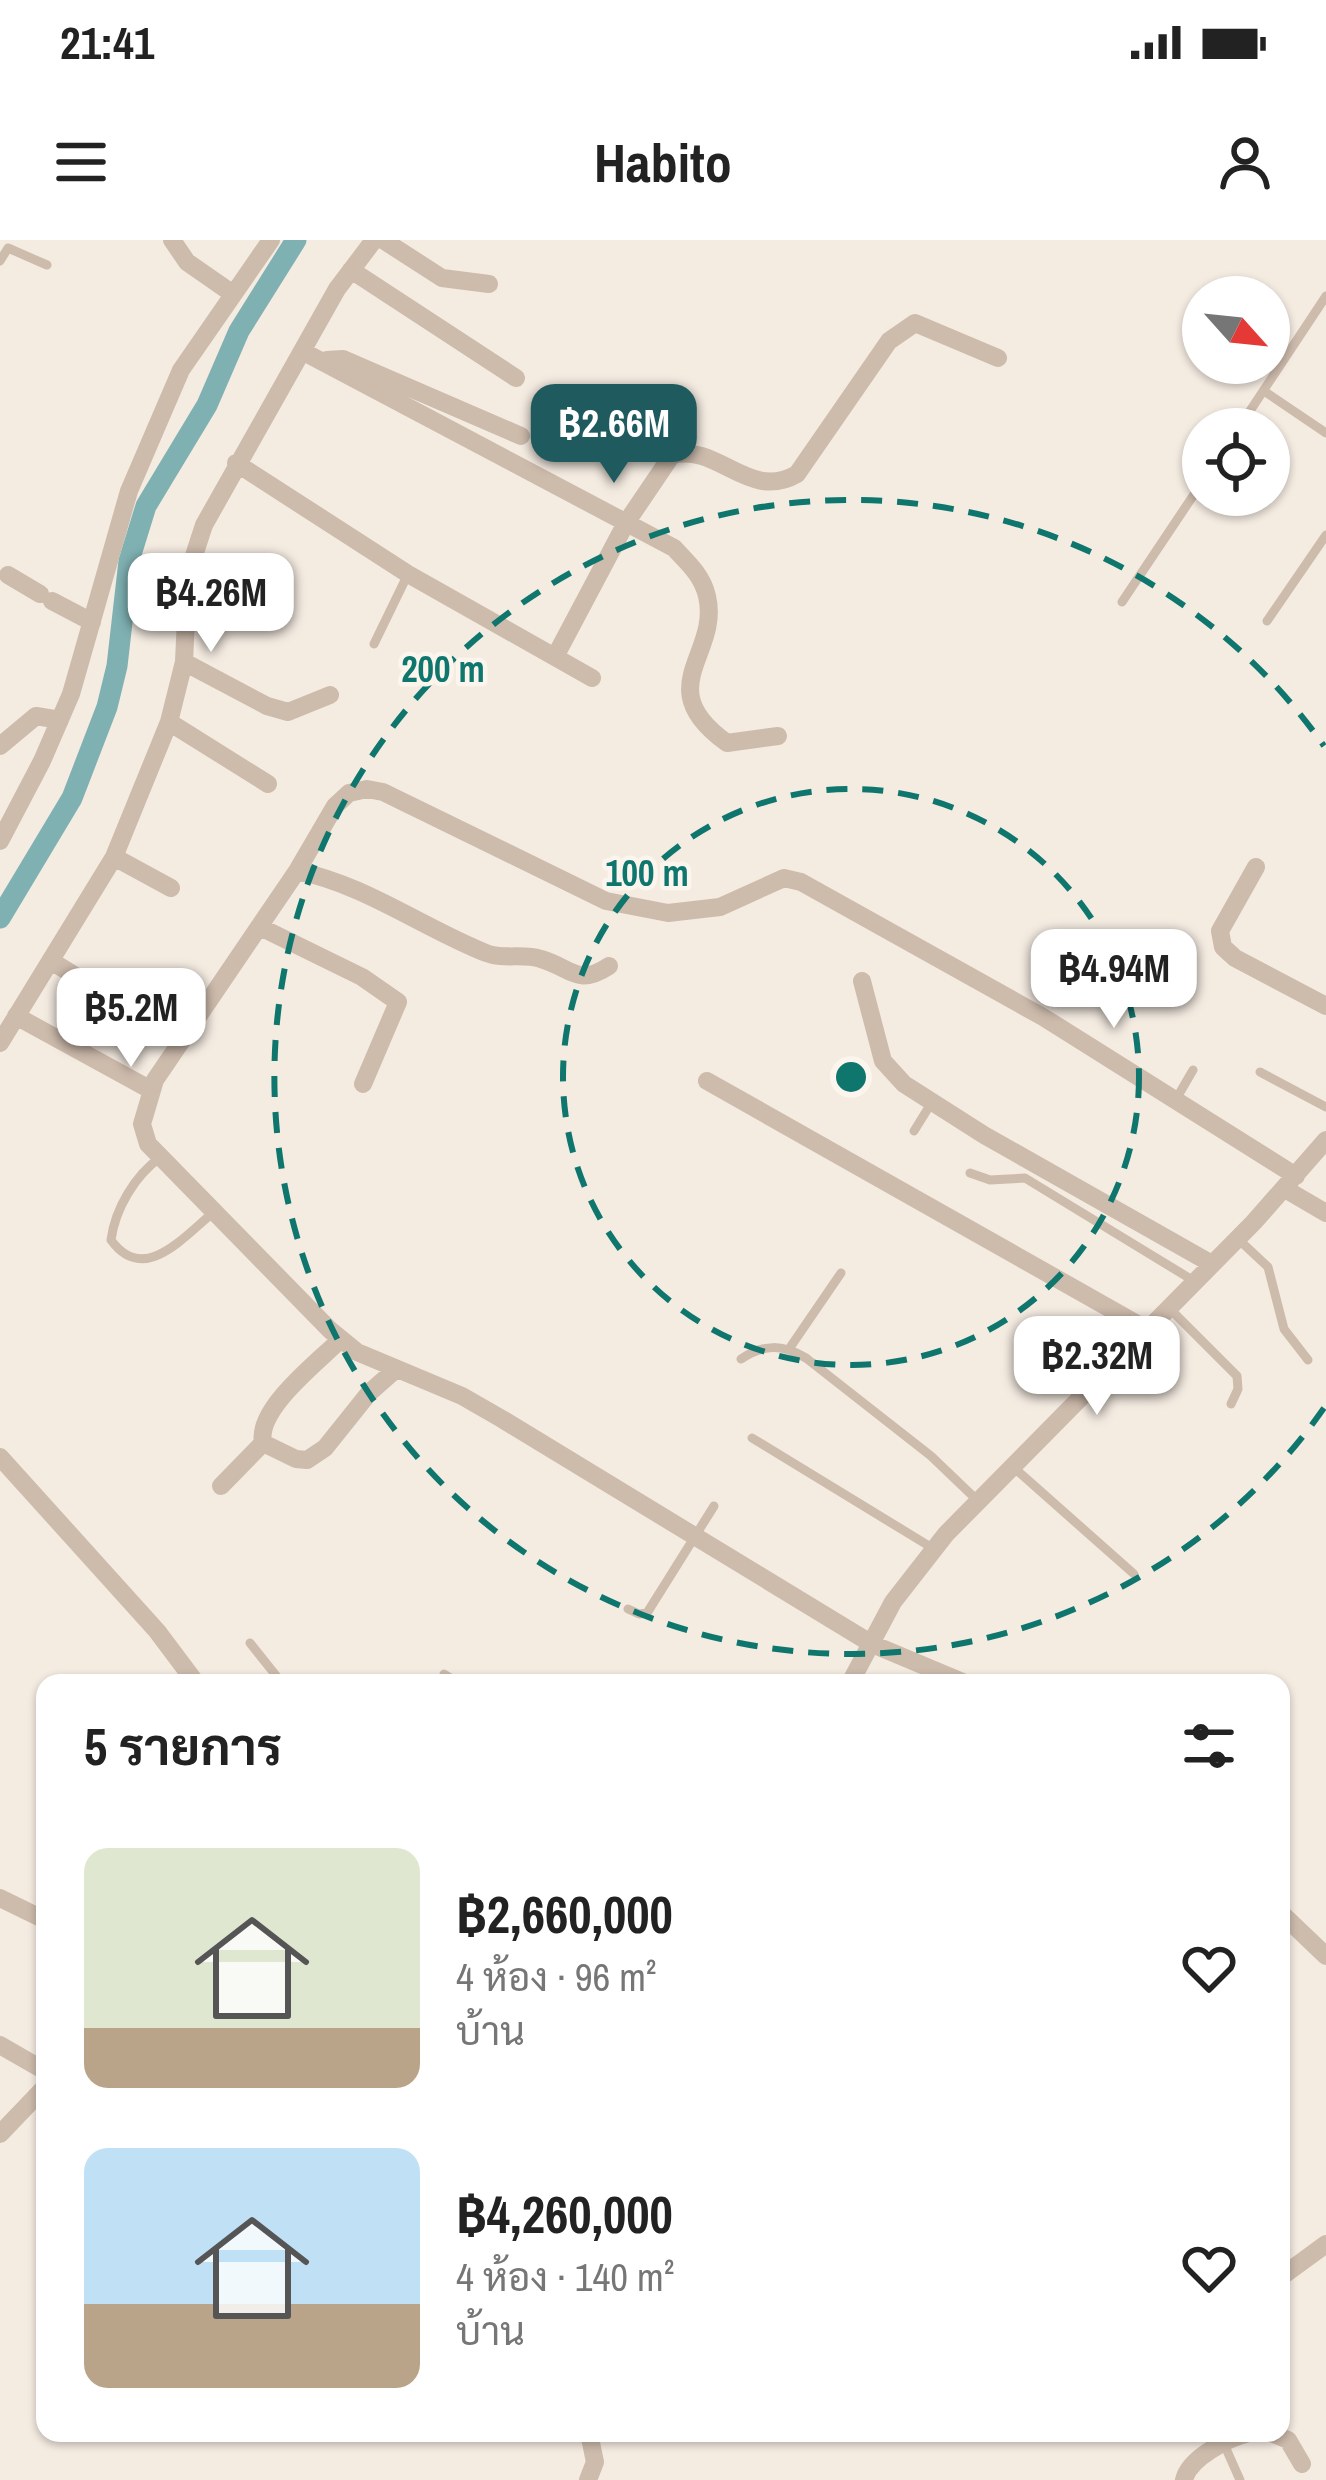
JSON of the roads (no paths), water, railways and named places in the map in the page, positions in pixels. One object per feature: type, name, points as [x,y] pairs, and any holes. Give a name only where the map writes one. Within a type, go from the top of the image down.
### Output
[{"type":"street","points":[[172,240],[187,262],[233,294]]},
{"type":"street","points":[[0,841],[60,721],[129,491],[181,370],[271,240]]},
{"type":"street","points":[[0,1042],[114,857],[169,722],[184,662],[188,574],[204,525],[236,463],[310,356],[351,270],[378,240],[442,278],[489,284]]},
{"type":"street","points":[[351,270],[516,379]]},
{"type":"street","points":[[556,655],[626,523],[672,455],[696,452],[749,480],[785,481],[797,474],[889,341],[915,323],[998,358]]},
{"type":"street","points":[[310,356],[343,359],[521,436]]},
{"type":"street","points":[[310,356],[674,548],[697,571],[708,599],[691,682],[692,706],[704,727],[727,743],[778,736]]},
{"type":"street","points":[[236,463],[408,574],[592,678]]},
{"type":"street","points":[[8,575],[92,622]]},
{"type":"street","points":[[184,662],[267,706],[288,712],[330,695]]},
{"type":"street","points":[[0,746],[36,716],[60,721]]},
{"type":"street","points":[[169,722],[268,784]]},
{"type":"street","points":[[943,1674],[872,1644],[462,1396],[357,1352],[148,1144],[142,1124],[151,1090],[335,806],[350,793],[382,792],[606,901],[668,913],[720,907],[784,878],[801,882],[1022,1005],[1175,1101],[1290,1182],[1326,1214]]},
{"type":"street","points":[[114,857],[171,888]]},
{"type":"street","points":[[1256,867],[1220,931],[1223,947],[1326,1006]]},
{"type":"street","points":[[297,871],[334,880],[489,954],[541,959],[584,978],[609,966]]},
{"type":"street","points":[[260,927],[362,977],[398,1002],[363,1084]]},
{"type":"street","points":[[51,961],[122,1004]]},
{"type":"street","points":[[862,981],[883,1061],[904,1084],[1212,1264]]},
{"type":"street","points":[[16,1016],[151,1090]]},
{"type":"street","points":[[707,1081],[1146,1328]]},
{"type":"street","points":[[855,1674],[893,1602],[934,1549],[1326,1140]]},
{"type":"street","points":[[341,1339],[267,1414],[260,1431],[263,1443],[296,1460],[307,1460],[325,1448],[368,1394],[395,1370]]},
{"type":"street","points":[[220,1486],[263,1443]]},
{"type":"street","points":[[0,1457],[157,1631],[189,1674]]},
{"type":"street","points":[[0,1898],[36,1916]]},
{"type":"street","points":[[1290,1922],[1326,1956]]},
{"type":"street","points":[[0,2045],[36,2066]]},
{"type":"street","points":[[0,2134],[36,2096]]},
{"type":"street","points":[[1290,2270],[1326,2244]]},
{"type":"street","points":[[588,2480],[595,2462],[591,2442]]},
{"type":"street","points":[[1184,2480],[1190,2465],[1229,2442]]},
{"type":"street","points":[[1289,2442],[1302,2464]]},
{"type":"lane","points":[[0,261],[8,248],[14,248],[47,265]]},
{"type":"lane","points":[[1252,408],[1326,296]]},
{"type":"lane","points":[[1264,391],[1326,433]]},
{"type":"lane","points":[[1122,602],[1182,513]]},
{"type":"lane","points":[[1267,621],[1326,535]]},
{"type":"lane","points":[[374,644],[408,574]]},
{"type":"lane","points":[[1175,1101],[1193,1070]]},
{"type":"lane","points":[[1260,1072],[1326,1107]]},
{"type":"lane","points":[[914,1131],[932,1102]]},
{"type":"lane","points":[[161,1157],[134,1184],[113,1222],[111,1240],[117,1249],[130,1258],[157,1258],[214,1212]]},
{"type":"lane","points":[[970,1173],[990,1180],[1025,1178],[1194,1281]]},
{"type":"lane","points":[[1237,1238],[1268,1267],[1284,1329],[1308,1360]]},
{"type":"lane","points":[[789,1349],[842,1273]]},
{"type":"lane","points":[[1168,1307],[1237,1376],[1238,1389],[1231,1405]]},
{"type":"lane","points":[[741,1359],[765,1346],[789,1349],[806,1358],[931,1456],[978,1501]]},
{"type":"lane","points":[[752,1438],[934,1549]]},
{"type":"lane","points":[[1012,1466],[1134,1574]]},
{"type":"lane","points":[[628,1609],[646,1613],[714,1506]]},
{"type":"lane","points":[[250,1643],[275,1674]]},
{"type":"lane","points":[[1224,2444],[1240,2480]]},
{"type":"waterway","points":[[0,918],[72,798],[107,707],[117,666],[129,561],[146,506],[207,405],[239,331],[296,240]]}]
